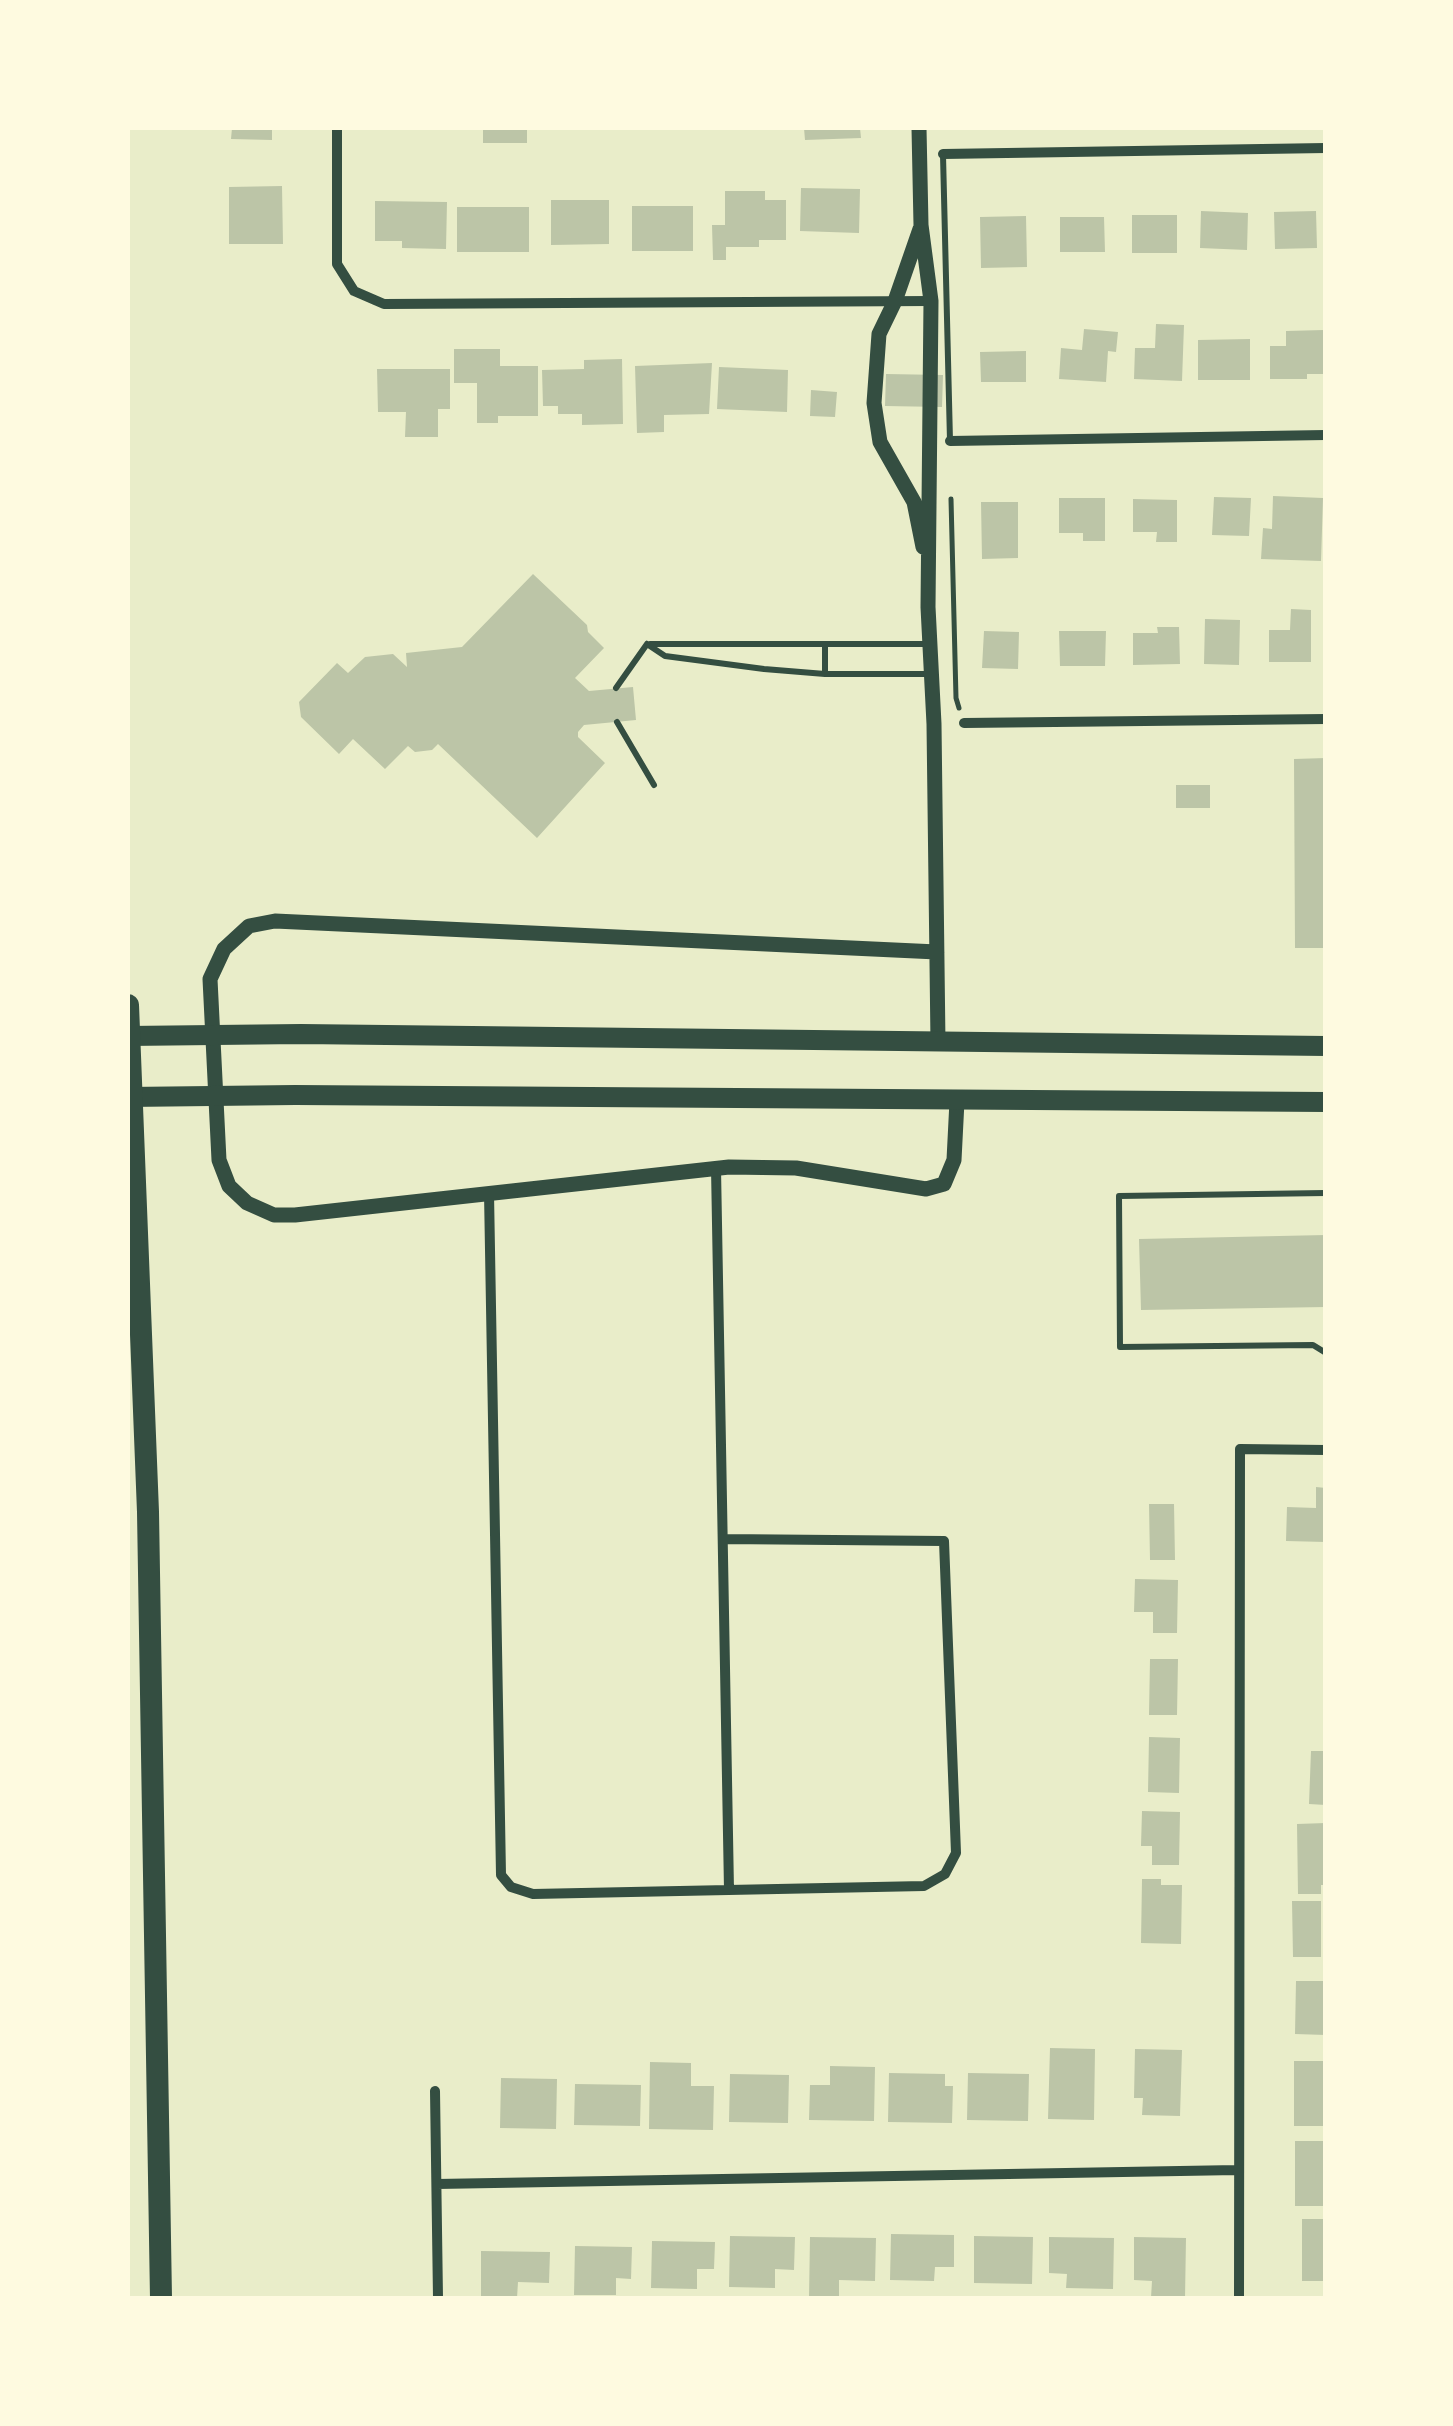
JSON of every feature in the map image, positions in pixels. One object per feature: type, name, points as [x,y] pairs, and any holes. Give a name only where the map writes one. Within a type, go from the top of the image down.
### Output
[{"type":"highway","points":[[128,1004],[148,1512],[161,2298]]},
{"type":"main road","points":[[128,1036],[301,1034],[1326,1046]]},
{"type":"main road","points":[[128,1097],[295,1094],[1326,1102]]},
{"type":"street","points":[[337,128],[336,264],[354,291],[384,304],[930,301]]},
{"type":"street","points":[[920,128],[922,225],[930,301],[929,674],[934,724],[938,1043]]},
{"type":"street","points":[[943,154],[1326,148]]},
{"type":"street","points":[[922,225],[896,302],[879,334],[874,404],[880,442],[914,502],[929,584]]},
{"type":"street","points":[[950,441],[1326,435]]},
{"type":"street","points":[[964,724],[1326,719]]},
{"type":"street","points":[[937,952],[276,921],[249,926],[224,949],[210,979],[220,1160],[230,1186],[248,1203],[274,1215],[716,1168],[796,1168],[926,1189],[944,1184],[954,1160],[957,1101]]},
{"type":"street","points":[[716,1168],[729,1890]]},
{"type":"street","points":[[489,1194],[501,1874],[511,1887],[533,1894],[924,1886],[945,1874],[956,1853],[944,1541],[723,1538]]},
{"type":"street","points":[[1239,2298],[1240,1449],[1326,1450]]},
{"type":"street","points":[[435,2091],[438,2298]]},
{"type":"street","points":[[436,2184],[1237,2170]]},
{"type":"lane","points":[[943,154],[950,441]]},
{"type":"lane","points":[[647,644],[929,644]]},
{"type":"lane","points":[[647,644],[665,656],[825,674],[929,674]]},
{"type":"lane","points":[[616,688],[647,644]]},
{"type":"lane","points":[[825,644],[825,674]]},
{"type":"lane","points":[[617,722],[654,784]]},
{"type":"lane","points":[[1326,1193],[1119,1196],[1120,1347],[1313,1345],[1326,1353]]},
{"type":"path","points":[[951,481],[956,698],[964,724]]},
{"type":"building","points":[[232,128],[272,128],[272,140],[231,139]]},
{"type":"building","points":[[483,128],[527,128],[527,143],[483,143]]},
{"type":"building","points":[[804,128],[860,128],[861,138],[805,140]]},
{"type":"building","points":[[282,186],[283,244],[229,244],[229,187]]},
{"type":"building","points":[[801,188],[860,189],[859,233],[800,231]]},
{"type":"building","points":[[725,191],[765,191],[765,200],[786,200],[786,240],[759,240],[759,247],[726,247],[726,260],[713,260],[712,225],[725,225]]},
{"type":"building","points":[[551,200],[609,200],[609,244],[551,245]]},
{"type":"building","points":[[375,201],[447,202],[446,249],[402,248],[402,241],[375,241]]},
{"type":"building","points":[[632,206],[693,206],[693,251],[632,251]]},
{"type":"building","points":[[457,207],[529,207],[529,252],[457,252]]},
{"type":"building","points":[[1201,211],[1248,213],[1247,250],[1200,248]]},
{"type":"building","points":[[1316,211],[1317,248],[1275,249],[1274,212]]},
{"type":"building","points":[[1132,215],[1177,215],[1177,253],[1132,253]]},
{"type":"building","points":[[1026,216],[1027,267],[981,268],[980,217]]},
{"type":"building","points":[[1060,217],[1104,217],[1105,252],[1060,252]]},
{"type":"building","points":[[1156,324],[1184,325],[1182,381],[1134,379],[1135,348],[1155,348]]},
{"type":"building","points":[[1084,329],[1118,332],[1116,352],[1108,351],[1106,382],[1059,379],[1061,348],[1082,350]]},
{"type":"building","points":[[1324,330],[1325,374],[1307,374],[1307,379],[1270,379],[1270,346],[1286,346],[1286,331]]},
{"type":"building","points":[[1250,339],[1250,380],[1198,380],[1198,340]]},
{"type":"building","points":[[454,349],[500,349],[500,366],[538,366],[538,416],[498,416],[498,423],[477,423],[477,383],[454,383]]},
{"type":"building","points":[[1026,351],[1026,382],[981,382],[980,352]]},
{"type":"building","points":[[622,359],[623,424],[582,425],[582,414],[558,414],[558,406],[543,406],[542,370],[584,369],[584,360]]},
{"type":"building","points":[[712,363],[709,414],[664,415],[664,432],[637,433],[635,366]]},
{"type":"building","points":[[719,367],[788,370],[787,412],[717,409]]},
{"type":"building","points":[[377,369],[450,369],[450,409],[438,409],[438,437],[405,437],[406,412],[378,412]]},
{"type":"building","points":[[886,374],[943,375],[942,407],[885,406]]},
{"type":"building","points":[[811,390],[837,392],[835,417],[810,416]]},
{"type":"building","points":[[1273,496],[1323,498],[1321,561],[1261,559],[1263,528],[1272,529]]},
{"type":"building","points":[[1214,497],[1251,498],[1249,536],[1212,535]]},
{"type":"building","points":[[1059,498],[1105,498],[1105,541],[1083,541],[1083,533],[1059,533]]},
{"type":"building","points":[[1133,499],[1177,500],[1177,542],[1156,542],[1157,532],[1133,532]]},
{"type":"building","points":[[981,502],[1018,502],[1018,558],[982,559]]},
{"type":"building","points":[[533,574],[587,625],[588,632],[604,648],[575,678],[589,691],[633,687],[636,720],[584,725],[578,732],[578,737],[605,763],[537,838],[438,744],[432,750],[415,752],[408,746],[385,769],[353,739],[339,754],[301,717],[299,702],[337,663],[348,673],[365,657],[393,654],[407,667],[406,653],[462,647]]},
{"type":"building","points":[[1291,609],[1311,610],[1311,662],[1269,662],[1269,630],[1290,630]]},
{"type":"building","points":[[1205,619],[1240,620],[1239,665],[1204,664]]},
{"type":"building","points":[[1157,627],[1179,627],[1180,664],[1133,665],[1133,633],[1158,633]]},
{"type":"building","points":[[984,631],[1019,632],[1018,669],[982,668]]},
{"type":"building","points":[[1059,631],[1106,631],[1105,666],[1060,666]]},
{"type":"building","points":[[1326,758],[1326,948],[1295,948],[1294,759]]},
{"type":"building","points":[[1176,785],[1210,785],[1210,808],[1176,808]]},
{"type":"building","points":[[1326,1235],[1326,1307],[1141,1310],[1139,1239]]},
{"type":"building","points":[[1316,1487],[1326,1488],[1326,1542],[1286,1541],[1287,1507],[1316,1508]]},
{"type":"building","points":[[1149,1504],[1174,1504],[1175,1560],[1150,1560]]},
{"type":"building","points":[[1135,1579],[1178,1580],[1177,1633],[1153,1633],[1153,1612],[1134,1612]]},
{"type":"building","points":[[1150,1659],[1178,1659],[1177,1715],[1149,1715]]},
{"type":"building","points":[[1149,1737],[1180,1738],[1179,1793],[1148,1792]]},
{"type":"building","points":[[1311,1751],[1326,1751],[1326,1805],[1309,1804]]},
{"type":"building","points":[[1142,1811],[1180,1812],[1179,1865],[1152,1865],[1152,1846],[1141,1846]]},
{"type":"building","points":[[1326,1823],[1326,1885],[1321,1885],[1321,1894],[1298,1894],[1297,1824]]},
{"type":"building","points":[[1142,1879],[1161,1879],[1161,1885],[1182,1885],[1181,1944],[1141,1943]]},
{"type":"building","points":[[1292,1901],[1321,1901],[1321,1957],[1293,1957]]},
{"type":"building","points":[[1296,1981],[1326,1981],[1326,2035],[1295,2034]]},
{"type":"building","points":[[1050,2048],[1095,2049],[1094,2120],[1048,2119]]},
{"type":"building","points":[[1135,2049],[1182,2050],[1180,2116],[1142,2115],[1143,2098],[1134,2098]]},
{"type":"building","points":[[1294,2061],[1326,2061],[1326,2126],[1294,2126]]},
{"type":"building","points":[[650,2062],[691,2063],[691,2086],[714,2086],[713,2130],[649,2129]]},
{"type":"building","points":[[830,2066],[875,2067],[874,2121],[809,2120],[810,2085],[830,2085]]},
{"type":"building","points":[[889,2073],[945,2074],[945,2086],[953,2086],[952,2123],[888,2122]]},
{"type":"building","points":[[968,2073],[1029,2074],[1028,2121],[967,2120]]},
{"type":"building","points":[[730,2074],[789,2075],[788,2123],[729,2122]]},
{"type":"building","points":[[501,2078],[557,2079],[556,2129],[500,2128]]},
{"type":"building","points":[[575,2084],[641,2085],[640,2126],[574,2125]]},
{"type":"building","points":[[1295,2141],[1326,2141],[1326,2206],[1295,2206]]},
{"type":"building","points":[[1302,2219],[1326,2219],[1326,2281],[1302,2281]]},
{"type":"building","points":[[891,2234],[954,2235],[954,2267],[935,2267],[934,2281],[890,2280]]},
{"type":"building","points":[[730,2236],[795,2237],[794,2270],[775,2269],[775,2288],[729,2287]]},
{"type":"building","points":[[974,2236],[1033,2237],[1032,2284],[974,2283]]},
{"type":"building","points":[[810,2237],[876,2238],[875,2281],[839,2280],[839,2298],[809,2298]]},
{"type":"building","points":[[1049,2237],[1114,2238],[1113,2289],[1066,2288],[1067,2274],[1049,2273]]},
{"type":"building","points":[[1134,2237],[1186,2238],[1185,2298],[1151,2298],[1152,2281],[1134,2280]]},
{"type":"building","points":[[652,2241],[715,2242],[714,2269],[697,2269],[697,2289],[651,2288]]},
{"type":"building","points":[[575,2246],[632,2247],[631,2279],[616,2278],[616,2295],[574,2295]]},
{"type":"building","points":[[481,2251],[550,2252],[549,2283],[518,2282],[517,2298],[481,2298]]}]
